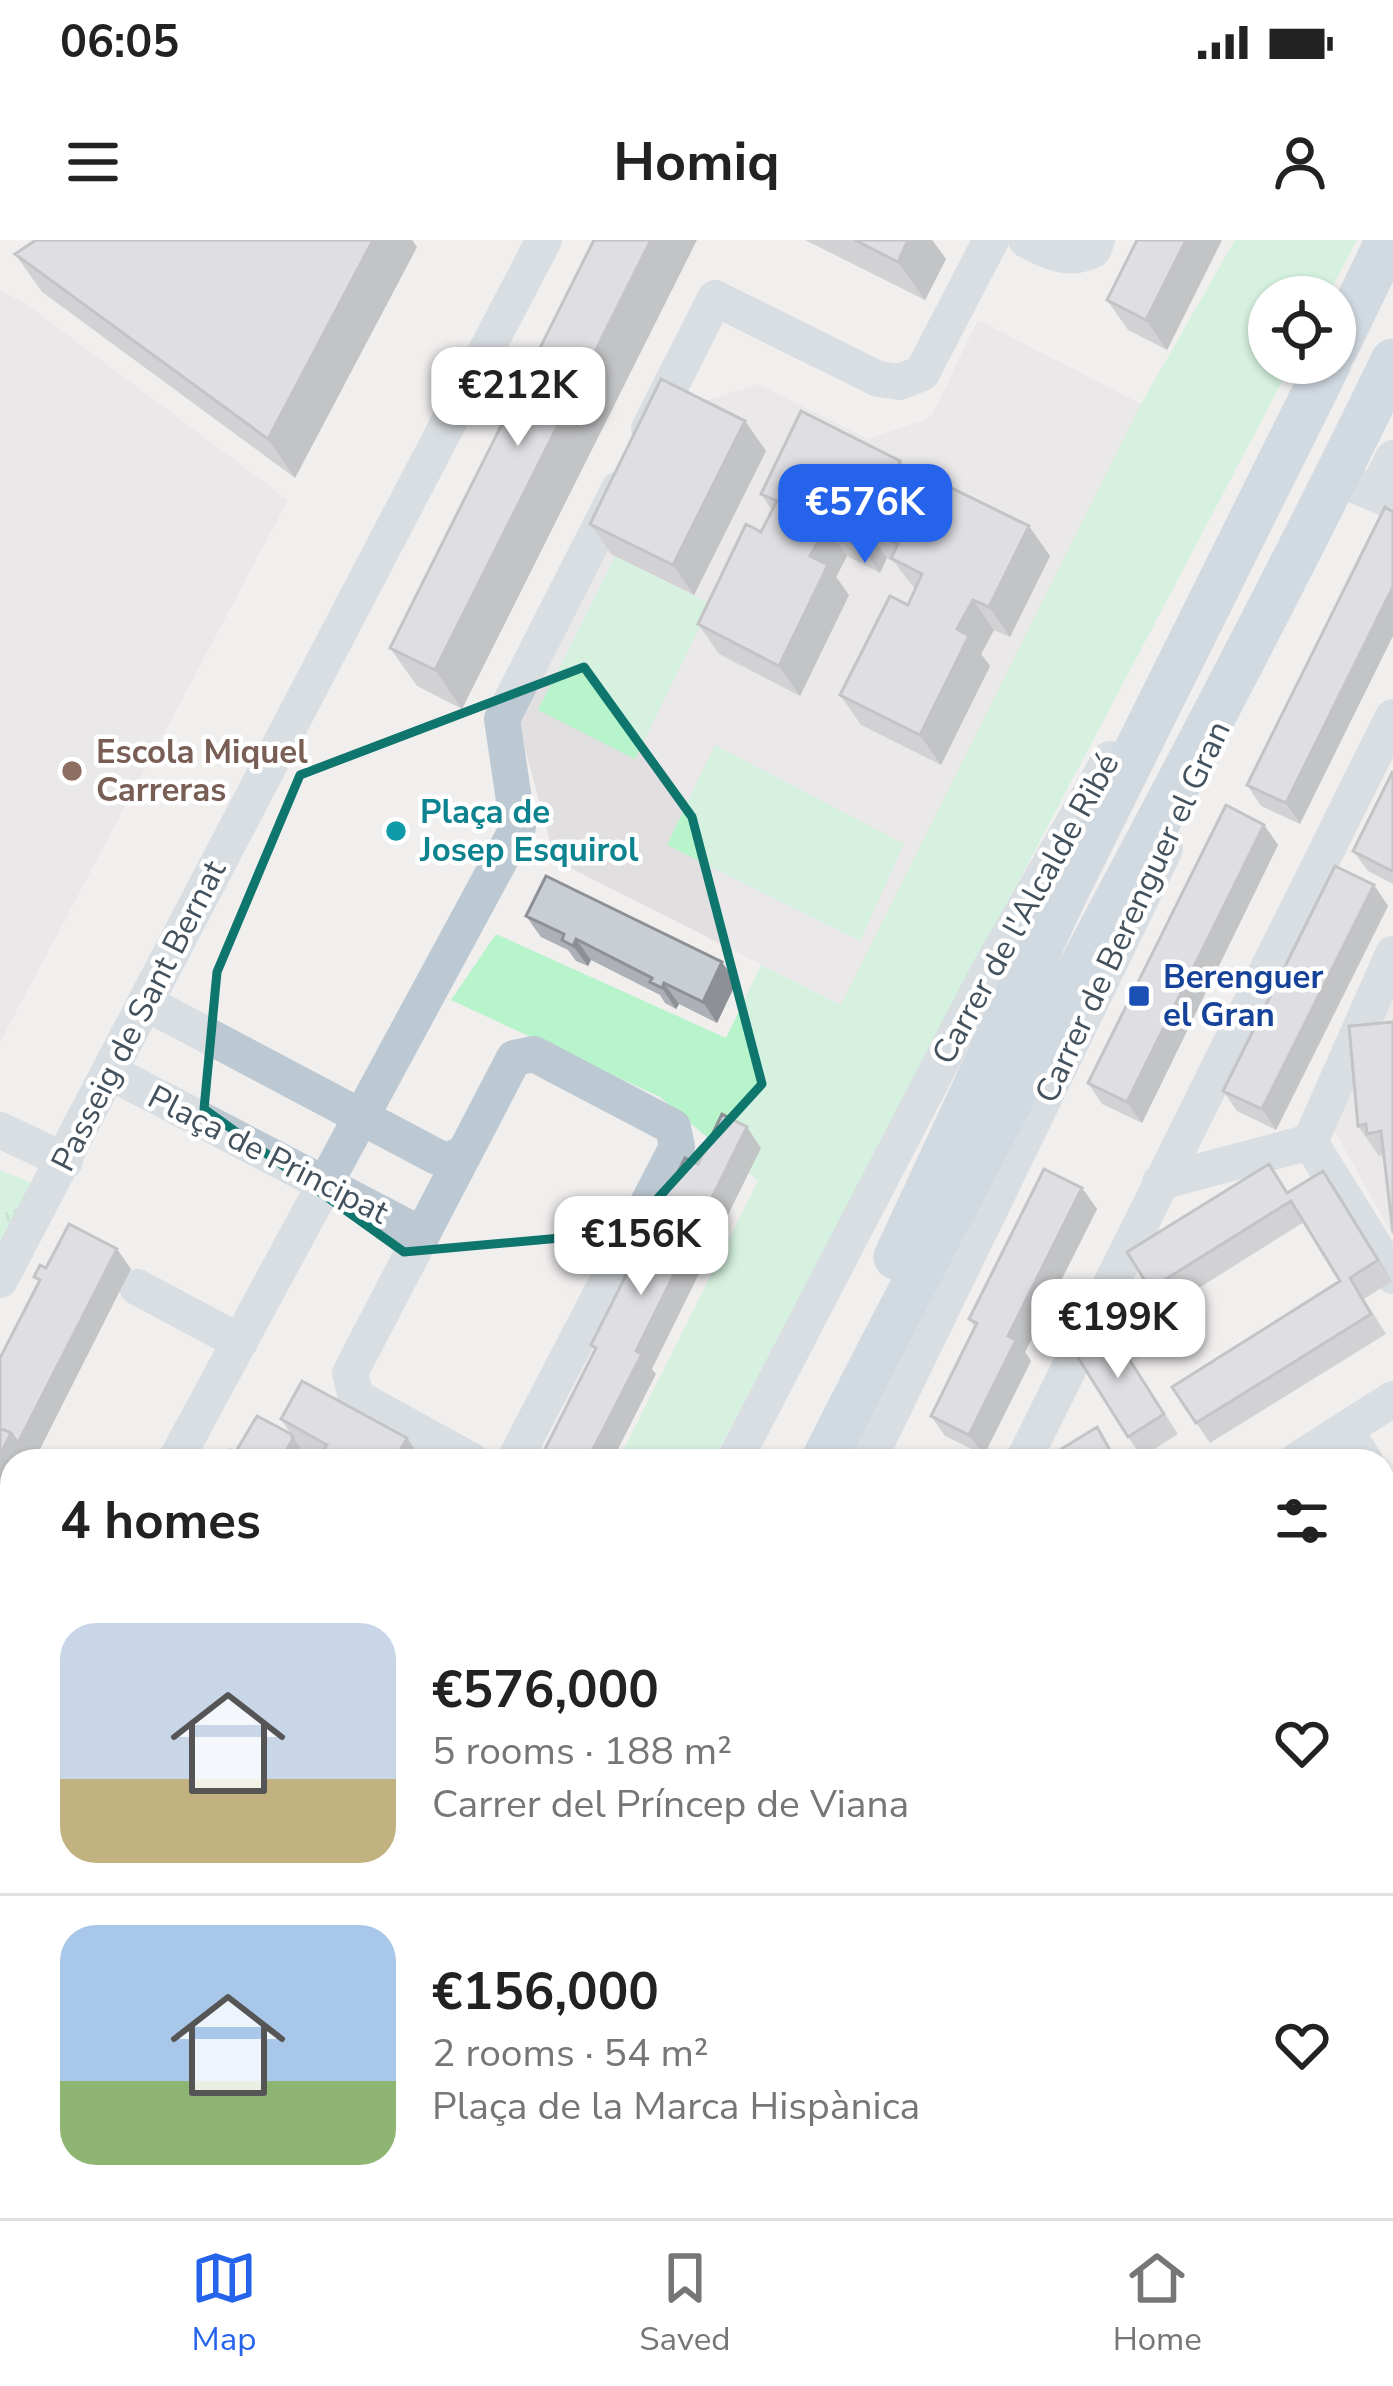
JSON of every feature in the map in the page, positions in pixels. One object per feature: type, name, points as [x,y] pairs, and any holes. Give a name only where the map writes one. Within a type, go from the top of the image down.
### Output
[{"type":"main road","points":[[1356,306],[1388,240]]},
{"type":"main road","name":"Carrer de Berenguer el Gran","points":[[1246,659],[1368,491],[1393,361]]},
{"type":"main road","name":"Carrer de l'Alcalde Ribé","points":[[1287,448],[1318,384]]},
{"type":"main road","points":[[805,1449],[1066,894],[1287,448]]},
{"type":"main road","points":[[830,1449],[1126,878],[1246,659]]},
{"type":"street","name":"Passeig de Sant Bernat","points":[[0,1280],[544,240]]},
{"type":"street","points":[[182,1449],[518,826],[502,719],[715,298],[859,372],[901,382],[922,373],[991,240]]},
{"type":"street","points":[[1026,240],[1054,254],[1077,257],[1095,245]]},
{"type":"street","name":"Carrer de l'Alcalde Ribé","points":[[740,1449],[987,974],[1287,448]]},
{"type":"street","points":[[1368,491],[1393,458]]},
{"type":"street","name":"Carrer de Berenguer el Gran","points":[[874,1449],[1137,912],[1246,659]]},
{"type":"street","points":[[1029,1449],[1393,717]]},
{"type":"street","points":[[1310,1142],[1393,954]]},
{"type":"street","points":[[146,1003],[437,1157],[448,1160],[463,1154]]},
{"type":"street","points":[[428,1449],[356,1397],[350,1373],[514,1058],[533,1054],[673,1127],[677,1147],[520,1449]]},
{"type":"street","name":"Plaça de Principat","points":[[110,1072],[403,1225],[414,1232],[414,1246]]},
{"type":"street","points":[[0,1130],[65,1161]]},
{"type":"street","points":[[1160,1182],[1310,1142]]},
{"type":"street","points":[[1310,1142],[1393,1276]]},
{"type":"street","points":[[136,1287],[240,1342]]},
{"type":"street","points":[[1355,1446],[1393,1399]]},
{"type":"highlighted area","points":[[584,667],[692,817],[762,1084],[627,1232],[404,1252],[204,1109],[217,972],[300,775]]},
{"type":"shaded area","name":"Escola Miquel Carreras","points":[[0,290],[29,306],[288,500],[0,1042]]},
{"type":"shaded area","points":[[978,320],[1141,404],[841,1005],[555,860],[517,719],[675,411],[758,384],[868,439],[931,417]]},
{"type":"shaded area","points":[[1393,980],[1393,1236],[1330,1122]]},
{"type":"green space","points":[[1235,240],[1357,240],[1338,276],[1248,276],[1248,384],[1281,384],[719,1449],[624,1449],[758,1181],[660,1097],[451,1000],[496,934],[726,1038],[761,965],[841,1005],[1141,404]]},
{"type":"green space","points":[[615,556],[711,604],[635,759],[538,710]]},
{"type":"green space","points":[[715,745],[904,844],[860,941],[667,845]]},
{"type":"green space","points":[[0,1170],[49,1190],[0,1280]]},
{"type":"building","points":[[36,240],[373,240],[268,439],[15,254]]},
{"type":"building","points":[[594,240],[651,240],[435,670],[390,648]]},
{"type":"building","points":[[855,240],[908,240],[898,262]]},
{"type":"building","points":[[1137,240],[1186,240],[1146,320],[1107,300]]},
{"type":"building","points":[[661,379],[745,421],[673,565],[590,524]]},
{"type":"building","points":[[801,411],[900,461],[897,470],[929,487],[933,479],[1029,526],[989,607],[973,600],[957,629],[969,636],[920,735],[840,695],[890,596],[908,605],[922,574],[891,558],[898,544],[866,528],[859,543],[826,526],[810,556],[828,565],[779,666],[698,624],[746,524],[761,532],[777,501],[761,494]]},
{"type":"building","points":[[1385,507],[1393,512],[1393,587],[1286,803],[1247,785]]},
{"type":"building","points":[[1393,771],[1393,869],[1392,871],[1353,851]]},
{"type":"building","points":[[1226,805],[1264,825],[1127,1102],[1088,1083]]},
{"type":"building","points":[[1335,866],[1374,885],[1262,1109],[1223,1091]]},
{"type":"building","points":[[546,876],[722,962],[703,1002],[664,983],[662,988],[650,982],[652,978],[576,939],[573,946],[562,940],[564,934],[526,916]]},
{"type":"building","points":[[1393,1022],[1393,1233],[1381,1131],[1367,1134],[1366,1124],[1358,1126],[1349,1026]]},
{"type":"building","points":[[722,1114],[747,1127],[593,1449],[545,1449],[596,1348],[591,1345],[685,1158],[698,1164]]},
{"type":"building","points":[[1269,1164],[1287,1193],[1323,1171],[1378,1260],[1350,1278],[1371,1314],[1196,1423],[1172,1387],[1340,1281],[1291,1201],[1150,1289],[1127,1252]]},
{"type":"building","points":[[1044,1169],[1082,1188],[1008,1336],[1016,1340],[969,1435],[931,1416],[977,1323],[969,1319]]},
{"type":"building","points":[[69,1224],[117,1249],[18,1443],[0,1428],[0,1358],[40,1280],[34,1277],[40,1265],[46,1268]]},
{"type":"building","points":[[1108,1326],[1164,1414],[1128,1437],[1072,1348]]},
{"type":"building","points":[[302,1381],[407,1438],[401,1449],[325,1449],[327,1445],[281,1419]]},
{"type":"building","points":[[257,1416],[293,1438],[287,1449],[237,1449]]},
{"type":"building","points":[[1097,1427],[1109,1449],[1061,1449]]},
{"type":"building","points":[[0,1428],[11,1433],[0,1449]]},
{"type":"place","name":"Escola Miquel Carreras","points":[[72,771]]},
{"type":"place","name":"Plaça de Josep Esquirol","points":[[396,831]]},
{"type":"place","name":"Berenguer el Gran","points":[[1139,996]]}]
